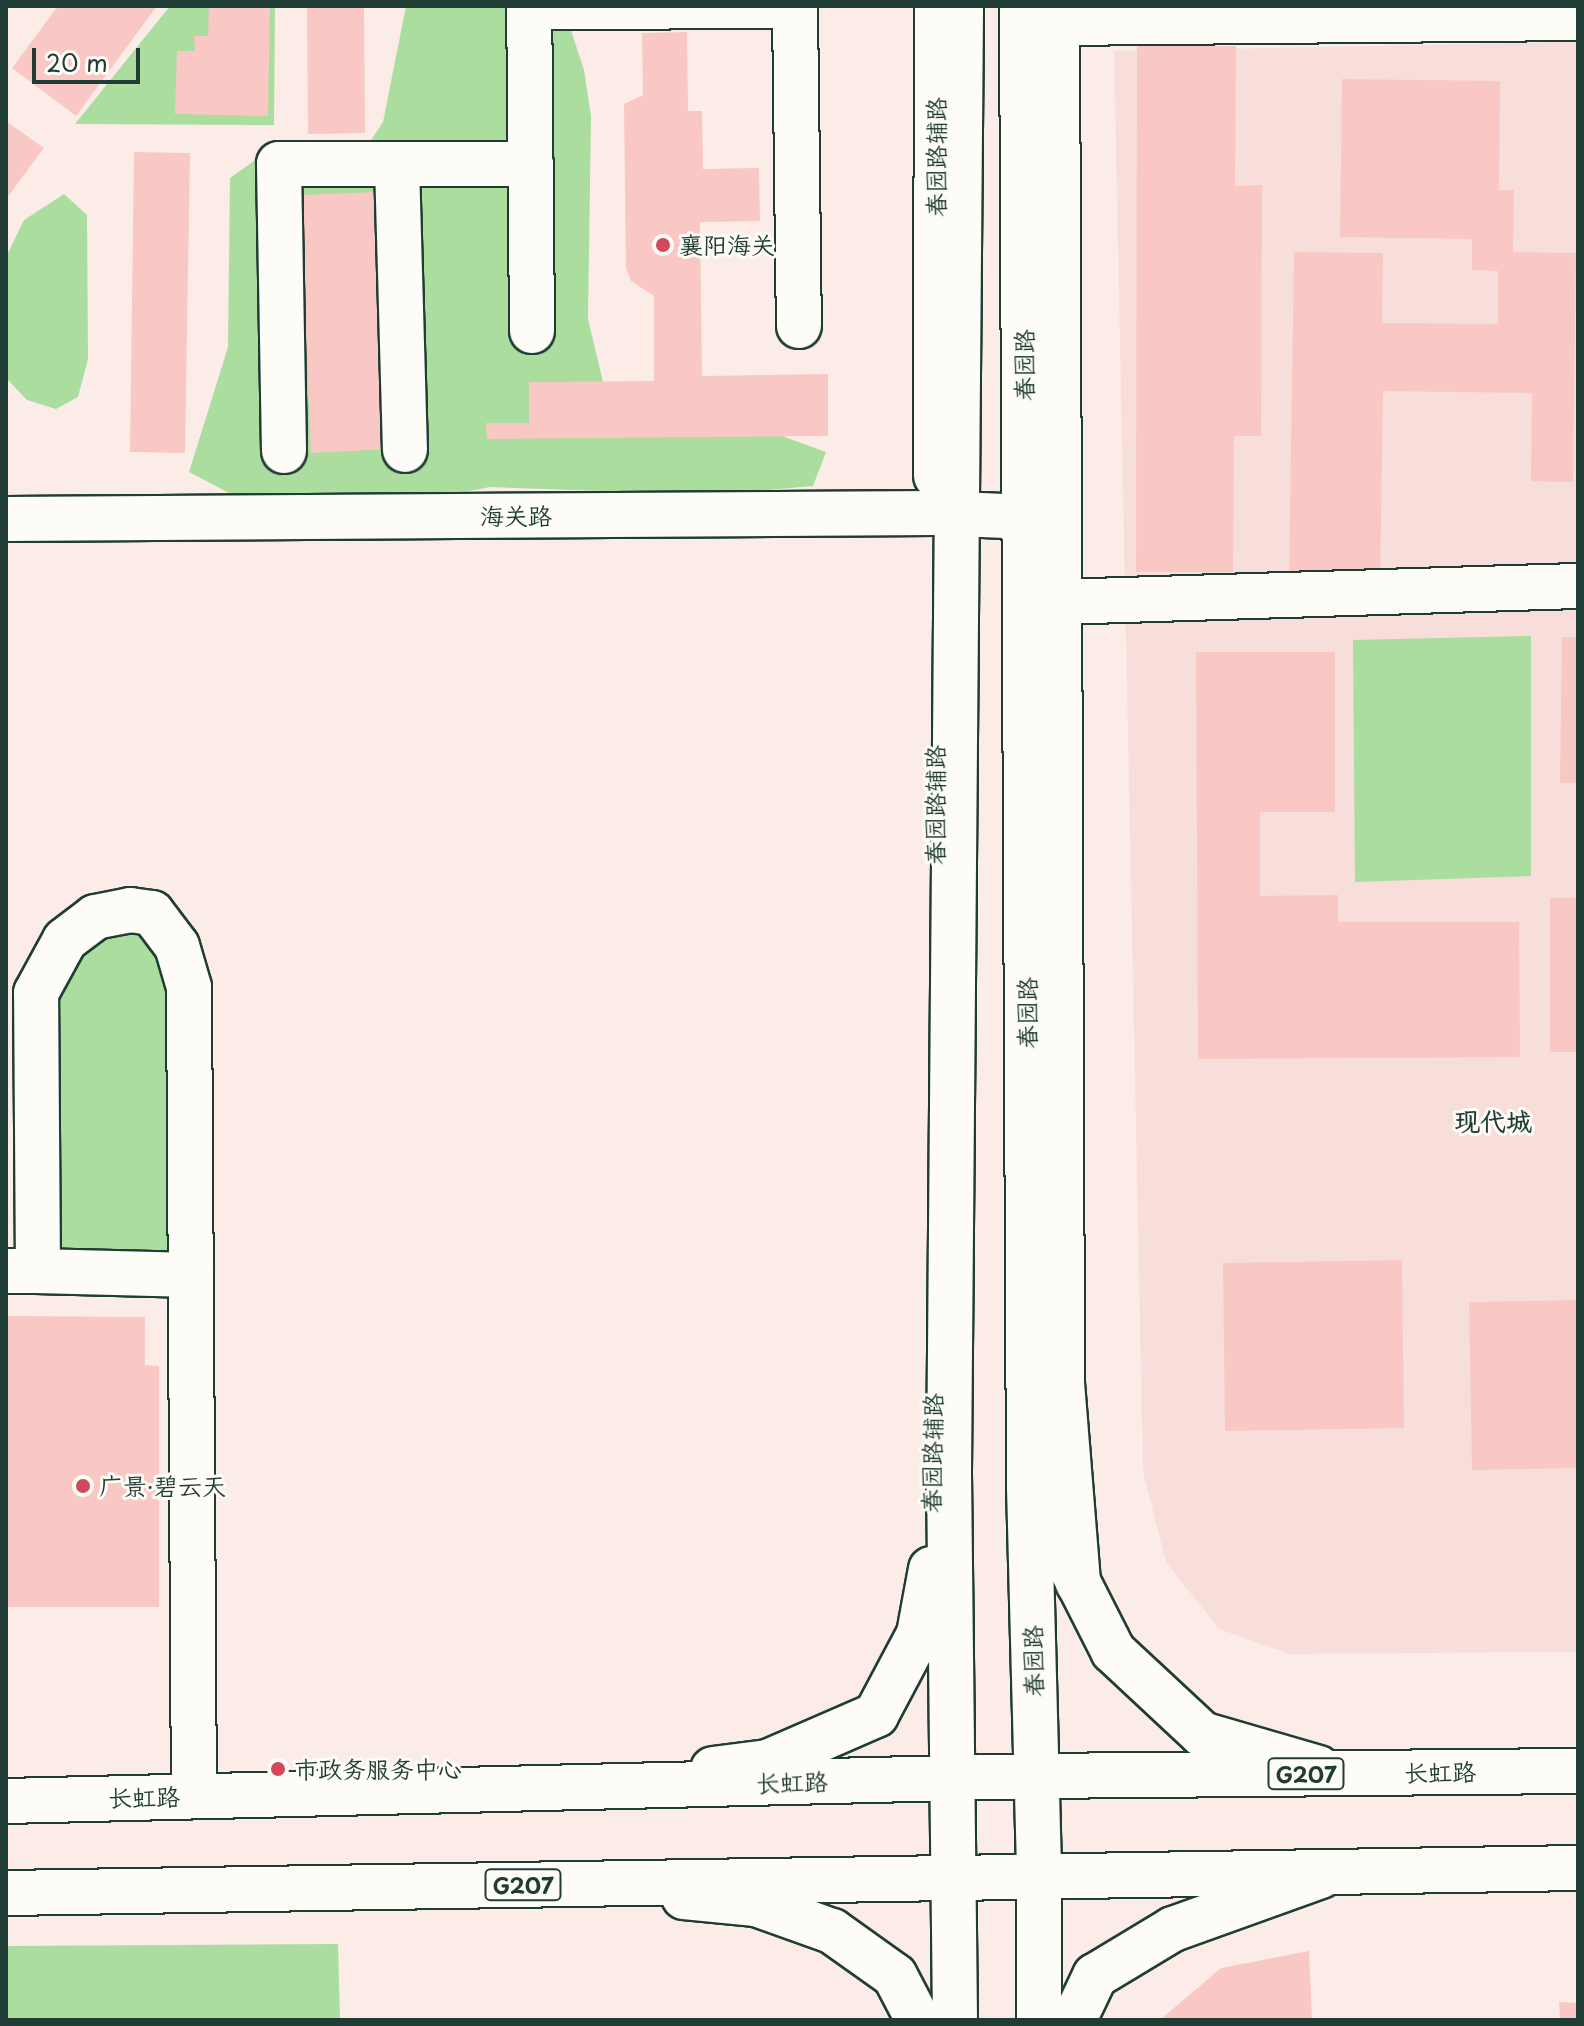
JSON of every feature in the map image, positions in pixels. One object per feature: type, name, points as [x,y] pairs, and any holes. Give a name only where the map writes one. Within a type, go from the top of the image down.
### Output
[{"type":"main road","name":"春园路辅路","points":[[925,1603],[933,1470],[947,513],[937,6]]},
{"type":"main road","points":[[955,2020],[949,1472],[947,513],[961,6]]},
{"type":"main road","points":[[532,331],[529,7],[795,7],[799,326]]},
{"type":"main road","points":[[1078,1583],[1062,1383],[1059,602],[1045,12],[1578,18]]},
{"type":"main road","name":"春园路","points":[[1039,2020],[1039,1878],[1029,1487],[1025,517],[1045,12]]},
{"type":"main road","points":[[284,451],[279,164],[531,164]]},
{"type":"main road","points":[[397,165],[405,450]]},
{"type":"main road","name":"海关路","points":[[6,519],[947,513],[1025,517]]},
{"type":"main road","points":[[1059,602],[1578,586]]},
{"type":"main road","points":[[191,1275],[22,1271],[36,993],[65,940],[95,917],[130,910],[152,913],[177,946],[189,987],[191,1275],[194,1796]]},
{"type":"main road","points":[[572,1787],[768,1762],[876,1715],[919,1634],[949,1472]]},
{"type":"main road","points":[[1029,1487],[1113,1651],[1202,1734],[1335,1773]]},
{"type":"main road","name":"长虹路","points":[[6,1801],[1035,1776],[1578,1771]]},
{"type":"main road","name":"G207","points":[[6,1893],[1578,1868]]},
{"type":"main road","points":[[1074,2020],[1095,1976],[1173,1929],[1330,1873]]},
{"type":"main road","points":[[570,1884],[756,1904],[832,1931],[895,1976],[918,2020]]},
{"type":"shaded area","points":[[1578,42],[1578,1652],[1290,1654],[1219,1629],[1166,1562],[1143,1472],[1114,51]]},
{"type":"green space","points":[[170,6],[275,6],[274,125],[75,124]]},
{"type":"green space","points":[[406,6],[563,6],[584,70],[591,116],[588,319],[609,407],[743,422],[826,452],[813,486],[713,495],[490,487],[395,505],[315,493],[248,503],[189,472],[228,347],[230,178],[282,141],[362,154],[383,122]]},
{"type":"green space","points":[[64,194],[87,215],[88,359],[78,397],[56,409],[27,400],[6,378],[6,257],[24,220]]},
{"type":"green space","points":[[1531,636],[1531,876],[1355,882],[1353,640]]},
{"type":"green space","points":[[95,917],[177,946],[191,1275],[38,1271],[36,993]]},
{"type":"green space","points":[[338,1944],[340,2020],[6,2020],[6,1946]]},
{"type":"building","points":[[58,6],[157,6],[76,116],[12,68]]},
{"type":"building","points":[[209,6],[270,6],[268,116],[175,114],[177,51],[195,51],[194,36],[208,36]]},
{"type":"building","points":[[307,6],[364,6],[365,133],[308,134]]},
{"type":"building","name":"襄阳海关","points":[[687,32],[688,111],[702,111],[703,169],[759,168],[760,221],[700,222],[702,376],[828,374],[828,436],[487,439],[486,423],[529,423],[529,382],[654,381],[654,296],[631,281],[626,268],[624,104],[643,95],[642,33]]},
{"type":"building","points":[[1137,46],[1236,46],[1235,186],[1262,185],[1261,436],[1234,436],[1233,572],[1136,572]]},
{"type":"building","points":[[1342,79],[1500,81],[1499,190],[1514,190],[1513,252],[1576,253],[1573,482],[1531,481],[1532,393],[1383,391],[1380,584],[1289,582],[1294,252],[1383,253],[1382,323],[1498,324],[1498,271],[1472,270],[1472,239],[1340,237]]},
{"type":"building","points":[[6,121],[44,148],[6,199]]},
{"type":"building","points":[[134,152],[190,153],[185,453],[130,452]]},
{"type":"building","points":[[378,192],[389,449],[311,453],[300,195]]},
{"type":"building","points":[[1562,637],[1578,637],[1578,783],[1560,783]]},
{"type":"building","points":[[1196,652],[1335,652],[1335,812],[1260,812],[1260,896],[1338,895],[1338,922],[1519,922],[1520,1057],[1198,1059]]},
{"type":"building","points":[[1550,898],[1578,898],[1578,1052],[1550,1052]]},
{"type":"building","points":[[1402,1260],[1404,1428],[1225,1431],[1223,1263]]},
{"type":"building","points":[[1578,1300],[1578,1468],[1472,1470],[1469,1302]]},
{"type":"building","name":"广景·碧云天","points":[[6,1316],[145,1317],[145,1365],[159,1366],[159,1607],[6,1607]]},
{"type":"building","points":[[1309,1951],[1312,2020],[1160,2020],[1221,1968]]},
{"type":"building","points":[[1559,2002],[1578,2003],[1578,2020],[1560,2020]]},
{"type":"place","name":"襄阳海关","points":[[663,245]]},
{"type":"place","name":"广景·碧云天","points":[[83,1486]]},
{"type":"place","name":"市政务服务中心","points":[[278,1769]]},
{"type":"district","name":"现代城","points":[[1493,1121]]}]
